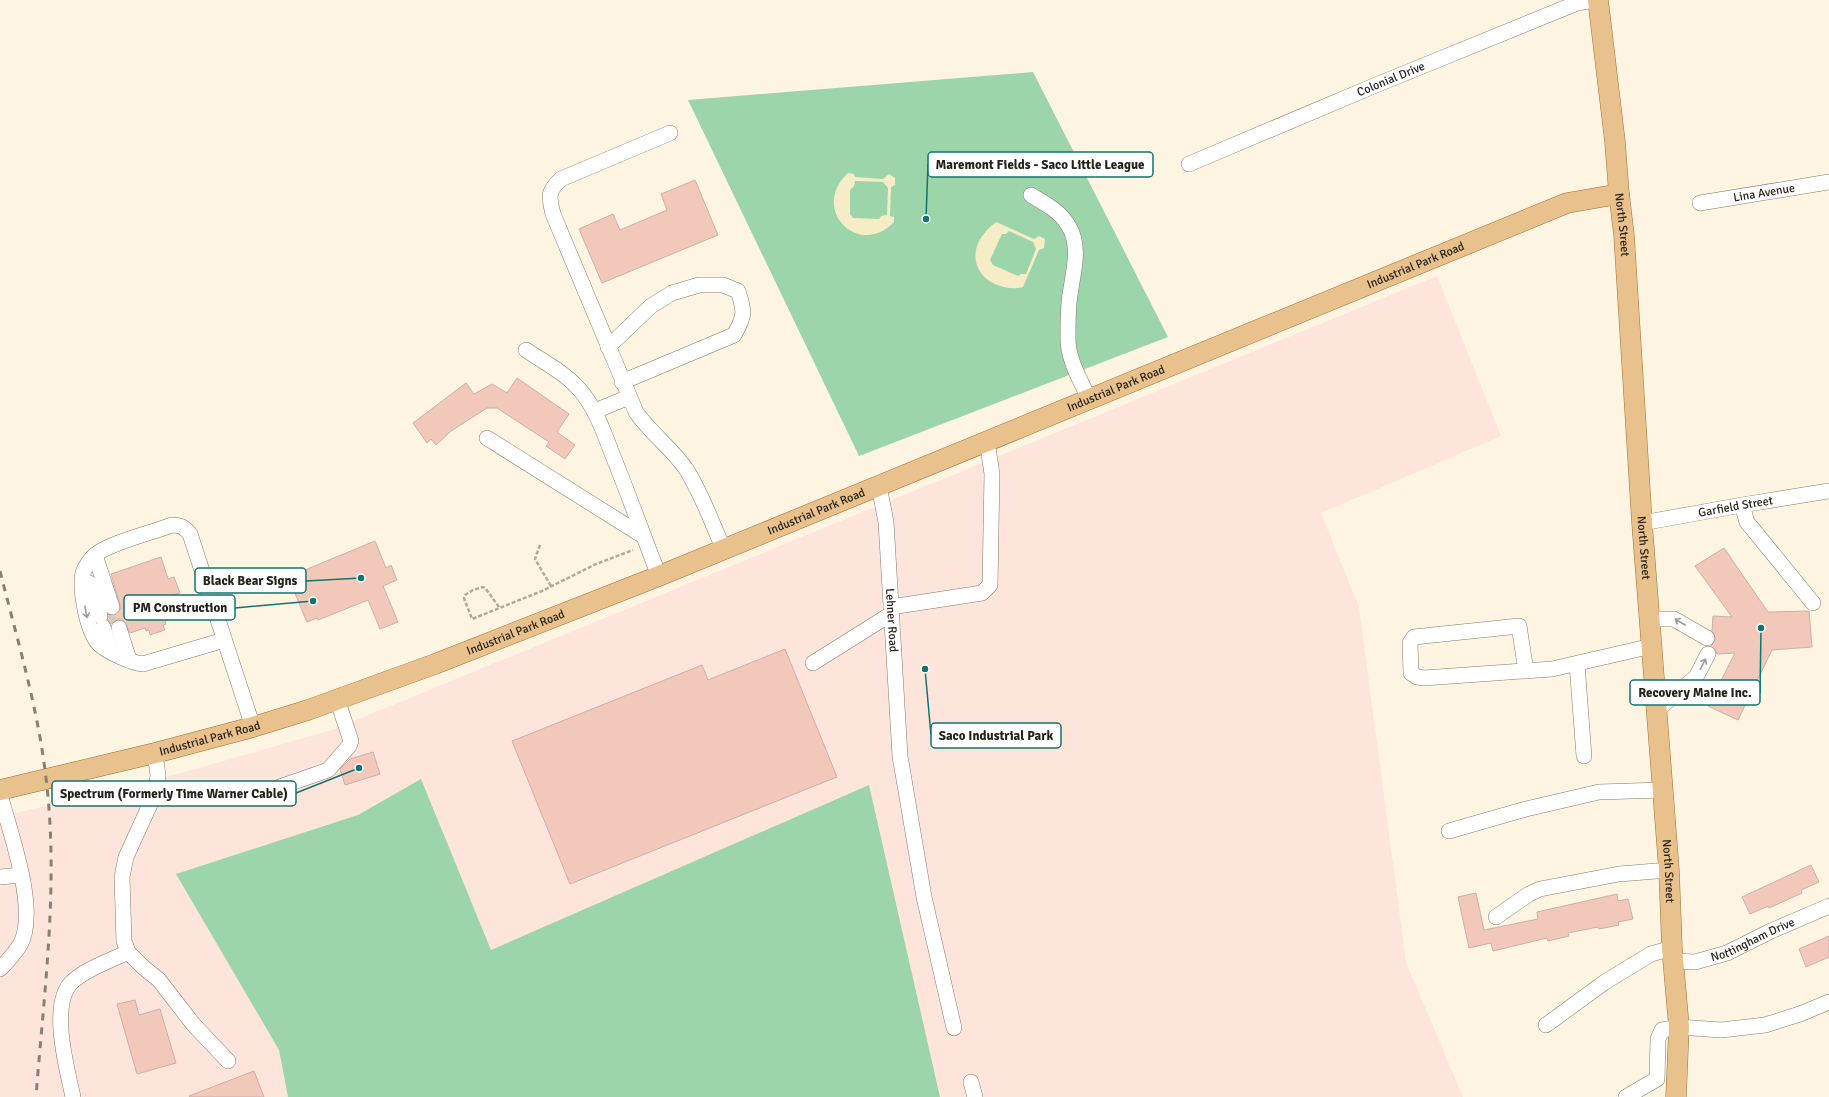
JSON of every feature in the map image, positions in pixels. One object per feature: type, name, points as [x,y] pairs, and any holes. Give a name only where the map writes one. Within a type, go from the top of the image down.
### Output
[{"type":"main road","name":"North Street","points":[[1598,0],[1615,142],[1627,286],[1642,523],[1669,870],[1679,1027],[1676,1097]]},
{"type":"main road","name":"Industrial Park Road","points":[[0,790],[155,753],[254,727],[435,664],[724,550],[1567,203],[1619,194]]},
{"type":"street","name":"Colonial Drive","points":[[1190,164],[1376,85],[1577,3],[1594,0]]},
{"type":"street","points":[[670,133],[561,179],[551,188],[550,199],[553,214],[629,397],[643,424],[672,452],[685,468],[697,488],[724,550]]},
{"type":"street","name":"Lina Avenue","points":[[1700,203],[1829,182]]},
{"type":"street","points":[[1031,195],[1058,214],[1068,225],[1073,235],[1075,256],[1069,303],[1068,341],[1074,366],[1089,399]]},
{"type":"street","points":[[608,347],[651,306],[672,293],[699,285],[723,285],[738,291],[743,305],[743,320],[734,335],[622,382]]},
{"type":"street","points":[[526,350],[571,380],[581,390],[595,411],[631,500],[659,576]]},
{"type":"street","points":[[595,411],[629,397]]},
{"type":"street","points":[[487,438],[645,541]]},
{"type":"street","points":[[813,663],[891,611],[982,593],[990,584],[992,474],[987,441]]},
{"type":"street","name":"Lehner Road","points":[[879,486],[885,507],[900,756],[924,897],[954,1028]]},
{"type":"street","name":"Garfield Street","points":[[1642,523],[1829,491]]},
{"type":"street","points":[[1742,505],[1747,522],[1812,603]]},
{"type":"street","points":[[224,640],[126,658],[96,640],[88,619],[82,590],[89,562],[113,546],[172,525],[180,525],[186,528],[190,534],[254,727]]},
{"type":"street","points":[[89,562],[108,620],[126,658]]},
{"type":"street","points":[[1649,618],[1674,619],[1707,638]]},
{"type":"street","points":[[108,620],[126,658]]},
{"type":"street","points":[[1526,671],[1518,626],[1414,637],[1410,643],[1411,673],[1417,677],[1424,678],[1526,671],[1552,669],[1652,646]]},
{"type":"street","points":[[1656,711],[1696,677],[1708,654]]},
{"type":"street","points":[[1577,664],[1584,756]]},
{"type":"street","points":[[246,793],[271,790],[328,770],[349,746],[351,741],[337,698]]},
{"type":"street","points":[[155,753],[157,783],[153,798],[126,858],[122,877],[122,933],[125,947],[143,968],[159,980],[193,1024],[228,1061]]},
{"type":"street","points":[[1449,831],[1526,809],[1599,792],[1662,790]]},
{"type":"street","points":[[0,795],[24,885],[27,913],[25,931],[20,945],[0,969]]},
{"type":"street","points":[[1496,917],[1529,894],[1540,889],[1619,874],[1669,870]]},
{"type":"street","points":[[0,877],[21,875]]},
{"type":"street","name":"Nottingham Drive","points":[[1546,1025],[1605,982],[1651,954],[1674,955],[1695,962],[1727,953],[1784,925],[1829,906]]},
{"type":"street","points":[[73,1097],[63,1053],[61,1025],[63,997],[66,989],[72,981],[94,968],[128,952]]},
{"type":"street","points":[[1626,1097],[1657,1079],[1658,1036],[1662,1030],[1679,1027],[1721,1030],[1765,1025],[1800,1014],[1829,1002]]},
{"type":"street","points":[[971,1082],[975,1097]]},
{"type":"path","points":[[500,607],[483,587],[473,590],[465,595],[464,598],[472,619],[551,586],[645,541]]},
{"type":"path","points":[[540,544],[535,559],[551,586]]},
{"type":"shaded area","points":[[1437,276],[1501,436],[1321,513],[1359,607],[1406,962],[1463,1097],[0,1097],[0,817],[174,775],[332,730]]},
{"type":"green space","points":[[1033,72],[1168,337],[859,456],[688,100]]},
{"type":"green space","points":[[421,779],[491,950],[869,785],[940,1097],[288,1097],[279,1050],[176,874],[358,815]]},
{"type":"sand","points":[[848,173],[854,174],[855,177],[883,179],[889,174],[895,178],[895,185],[891,187],[890,216],[894,217],[894,222],[880,232],[867,235],[854,232],[843,225],[836,214],[834,201],[837,187]],"holes":[[[855,181],[883,182],[888,188],[887,215],[881,216],[879,219],[853,218],[850,214],[850,190],[854,186]]]},
{"type":"sand","points":[[996,222],[1034,239],[1039,236],[1045,239],[1044,248],[1039,250],[1023,287],[1004,287],[996,284],[988,280],[981,273],[977,265],[975,256],[978,243],[987,230]],"holes":[[[1009,231],[1033,242],[1036,249],[1026,274],[1021,274],[1018,276],[993,265],[990,260],[1002,234],[1006,234]]]},
{"type":"building","points":[[695,180],[718,235],[602,283],[579,229],[613,214],[620,230],[667,210],[661,194]]},
{"type":"building","points":[[517,378],[569,414],[557,432],[575,445],[565,459],[546,446],[549,442],[497,408],[487,408],[451,431],[436,445],[431,439],[427,443],[413,423],[466,383],[474,394],[492,384],[507,393]]},
{"type":"building","points":[[375,541],[386,568],[391,565],[397,580],[383,586],[398,622],[380,629],[368,600],[318,620],[317,618],[307,622],[288,577]]},
{"type":"building","points":[[1724,548],[1768,612],[1809,611],[1812,647],[1772,650],[1738,720],[1708,706],[1735,653],[1717,654],[1715,649],[1711,646],[1716,638],[1712,631],[1713,616],[1732,617],[1695,566]]},
{"type":"building","points":[[161,557],[168,579],[174,577],[180,593],[173,595],[180,616],[165,621],[166,624],[163,625],[165,630],[150,635],[149,630],[146,631],[145,628],[130,633],[125,622],[121,619],[116,620],[111,624],[108,620],[109,615],[115,615],[121,608],[111,574]]},
{"type":"building","points":[[785,649],[837,777],[570,884],[512,741],[702,665],[708,680]]},
{"type":"building","points":[[373,752],[380,774],[345,785],[340,769],[350,759]]},
{"type":"building","points":[[1811,865],[1819,882],[1801,890],[1802,893],[1769,908],[1768,906],[1750,914],[1742,897]]},
{"type":"building","points":[[1476,893],[1484,930],[1538,919],[1537,912],[1617,894],[1618,901],[1628,899],[1633,919],[1618,922],[1619,925],[1599,929],[1598,927],[1568,933],[1569,936],[1548,941],[1547,938],[1493,951],[1491,943],[1469,948],[1458,897]]},
{"type":"building","points":[[1829,936],[1829,957],[1806,967],[1799,949]]},
{"type":"building","points":[[135,1000],[139,1015],[160,1009],[176,1063],[137,1074],[117,1004]]},
{"type":"building","points":[[254,1071],[264,1097],[189,1096]]},
{"type":"tunnel","points":[[105,610],[112,630]]},
{"type":"railway","points":[[0,571],[38,726],[46,778],[50,818],[51,898],[49,938],[36,1097]]},
{"type":"place","name":"Maremont Fields - Saco Little League","points":[[926,219]]},
{"type":"place","name":"Black Bear Signs","points":[[361,578]]},
{"type":"place","name":"PM Construction","points":[[313,601]]},
{"type":"place","name":"Recovery Maine Inc.","points":[[1761,628]]},
{"type":"place","name":"Saco Industrial Park","points":[[925,669]]},
{"type":"place","name":"Spectrum (Formerly Time Warner Cable)","points":[[359,768]]}]
